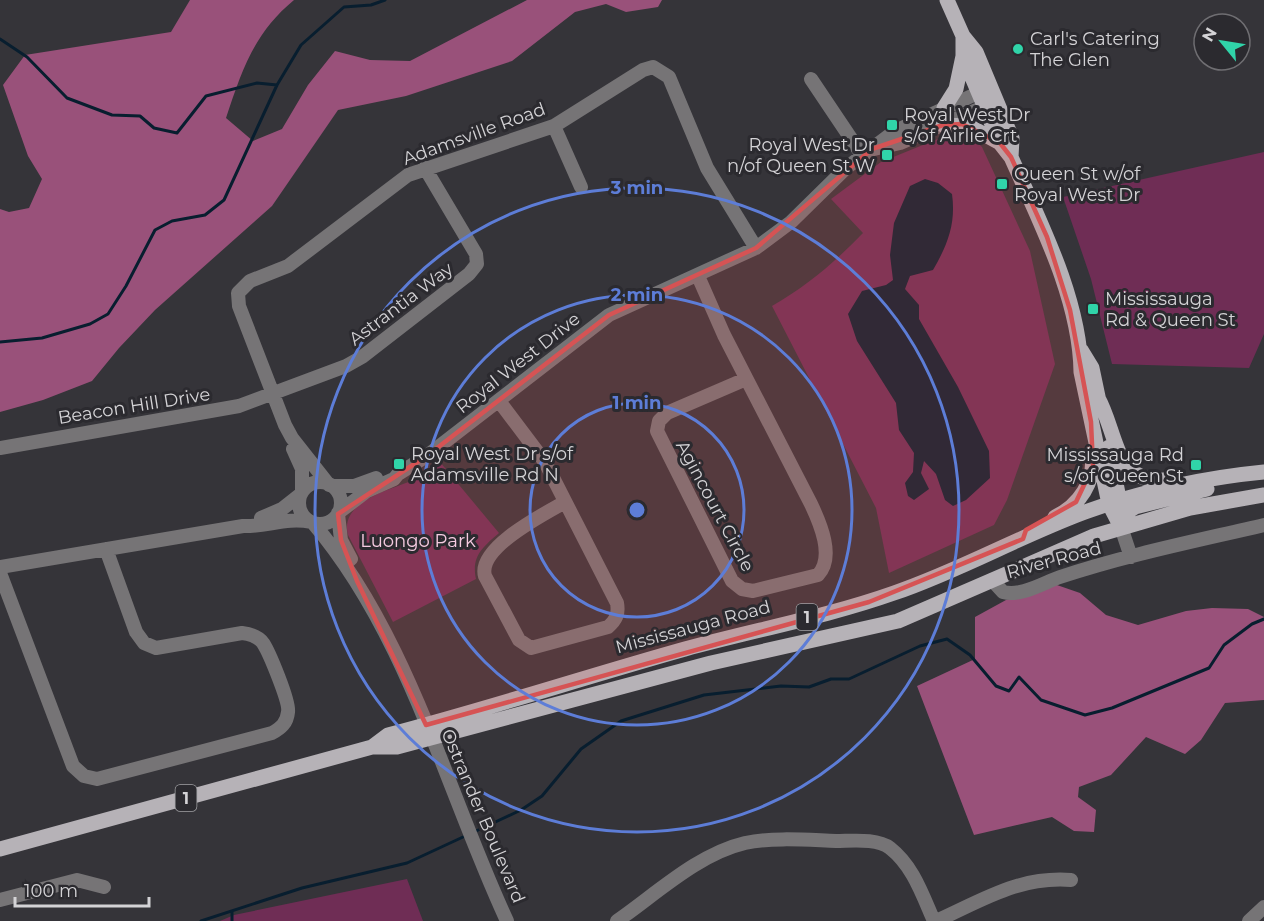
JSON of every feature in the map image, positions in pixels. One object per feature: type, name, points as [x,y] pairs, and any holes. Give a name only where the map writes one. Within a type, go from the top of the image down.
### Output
[{"type":"main road","points":[[947,0],[963,36],[976,52],[1000,143]]},
{"type":"main road","points":[[944,108],[956,89],[963,56],[963,36]]},
{"type":"main road","points":[[963,56],[1012,138],[1011,157]]},
{"type":"main road","points":[[943,125],[969,126],[1000,143],[1011,157],[1050,245],[1081,350],[1092,368],[1115,502]]},
{"type":"main road","points":[[1081,350],[1081,372],[1091,422],[1121,527]]},
{"type":"main road","points":[[1098,398],[1108,416],[1120,459],[1136,474],[1162,480],[1227,468],[1242,474]]},
{"type":"main road","points":[[1023,539],[1026,530],[1067,511],[1088,486],[1093,466],[1089,441],[1091,422]]},
{"type":"main road","points":[[1121,527],[1129,511],[1135,507],[1250,480],[1264,473]]},
{"type":"main road","name":"Mississauga Road","points":[[428,731],[618,668],[869,602],[939,577],[1023,539],[1115,502],[1173,486],[1242,474],[1264,473]]},
{"type":"main road","name":"Mississauga Road","points":[[0,849],[372,747],[388,735],[428,731],[898,621],[1072,544],[1121,527],[1190,508],[1264,495]]},
{"type":"street","name":"Adamsville Road","points":[[331,486],[292,438],[273,395],[237,299],[241,288],[250,281],[288,266],[388,188],[426,168],[554,126],[642,70],[654,67],[662,70],[669,77],[711,176],[756,248]]},
{"type":"street","points":[[811,79],[867,152]]},
{"type":"street","name":"Royal West Drive","points":[[338,513],[358,496],[394,479],[428,455],[609,315],[756,248],[791,222],[825,186],[895,131],[944,108],[988,97]]},
{"type":"street","name":"Royal West Drive","points":[[867,152],[900,143],[943,125],[988,97]]},
{"type":"street","points":[[554,126],[581,187]]},
{"type":"street","name":"Astrantia Way","points":[[273,395],[353,363],[474,269],[478,259],[476,254],[426,168]]},
{"type":"street","name":"Agincourt Circle","points":[[698,276],[723,335],[815,512],[825,555],[824,566],[818,575],[753,591],[738,588],[732,581],[657,431],[659,421],[667,413],[746,380]]},
{"type":"street","name":"Beacon Hill Drive","points":[[0,448],[226,409],[273,395]]},
{"type":"street","points":[[499,401],[540,455],[565,502],[617,603],[618,613],[608,627],[531,648],[519,640],[485,576],[484,566],[493,551],[532,521],[565,502]]},
{"type":"street","name":"Adamsville Road","points":[[292,438],[292,449],[302,470],[301,493]]},
{"type":"street","name":"Royal West Drive","points":[[331,486],[354,486],[391,473],[398,474]]},
{"type":"street","points":[[243,526],[282,509],[315,483],[331,486],[339,496],[341,540],[357,582]]},
{"type":"street","points":[[301,493],[299,507],[332,544],[357,582],[394,653],[428,731]]},
{"type":"street","points":[[0,567],[243,526],[258,527],[286,519],[312,523],[330,522],[338,513]]},
{"type":"street","name":"River Road","points":[[992,580],[1003,592],[1022,591],[1060,577],[1131,557],[1264,525]]},
{"type":"street","name":"River Road","points":[[1121,527],[1131,557]]},
{"type":"street","points":[[0,573],[73,766],[84,776],[97,779],[281,728],[286,722],[289,707],[263,643],[251,634],[242,633],[156,648],[149,646],[136,632],[106,549]]},
{"type":"street","name":"Ostrander Boulevard","points":[[428,731],[507,921]]},
{"type":"street","points":[[617,921],[698,864],[719,853],[745,843],[778,840],[870,841],[887,846],[908,864],[935,921],[1010,887],[1045,878],[1071,880]]},
{"type":"street","points":[[0,900],[77,880],[104,887]]},
{"type":"street","points":[[1248,921],[1264,907]]},
{"type":"highlighted area","points":[[962,124],[1000,143],[1011,157],[1047,237],[1070,310],[1091,422],[1093,466],[1076,502],[1026,530],[1023,539],[869,602],[426,725],[357,581],[341,540],[338,514],[428,455],[609,315],[756,248],[872,149],[943,125]]},
{"type":"green space","points":[[950,134],[972,137],[982,147],[1030,251],[1055,364],[1007,500],[994,525],[889,573],[876,508],[772,306],[820,273],[863,233],[831,199],[881,162]]},
{"type":"green space","points":[[1264,152],[1264,334],[1249,368],[1112,364],[1091,279],[1063,197]]},
{"type":"green space","name":"Luongo Park","points":[[440,462],[499,533],[483,548],[477,558],[476,579],[393,622],[348,535],[347,523],[351,513],[359,505],[380,493],[413,480]]},
{"type":"green space","points":[[407,879],[423,921],[220,921],[234,915]]},
{"type":"shaded area","points":[[190,0],[294,0],[259,39],[244,68],[226,118],[253,141],[282,129],[308,85],[335,51],[370,60],[410,61],[527,0],[662,0],[658,7],[626,12],[606,4],[575,12],[512,61],[406,96],[338,110],[272,206],[155,310],[92,381],[43,400],[0,412],[0,209],[9,212],[29,208],[42,179],[28,156],[3,85],[25,55],[171,32]]},
{"type":"shaded area","points":[[1054,584],[1080,593],[1106,615],[1138,625],[1186,611],[1212,608],[1248,609],[1264,617],[1264,700],[1225,703],[1201,740],[1185,754],[1146,737],[1111,775],[1079,787],[1078,797],[1096,810],[1094,832],[1074,831],[1052,817],[974,835],[917,686],[975,659],[975,617],[1006,600]]},
{"type":"water","points":[[925,179],[938,183],[952,194],[952,224],[947,242],[933,270],[910,276],[905,289],[919,305],[919,319],[958,387],[989,451],[990,478],[966,500],[953,506],[945,500],[936,474],[924,461],[921,473],[929,489],[914,500],[908,496],[905,483],[913,472],[914,453],[899,430],[896,403],[857,341],[848,314],[862,291],[886,285],[893,280],[890,255],[894,223],[910,186]]},
{"type":"waterway","points":[[0,342],[42,338],[90,324],[108,314],[126,286],[155,230],[172,221],[205,215],[224,200],[277,85],[301,45],[344,7],[371,5],[385,0]]},
{"type":"waterway","points":[[0,39],[27,57],[67,98],[112,115],[140,116],[154,128],[177,133],[206,96],[257,83],[277,85]]},
{"type":"waterway","points":[[476,831],[521,810],[542,796],[581,749],[621,721],[704,695],[781,686],[809,687],[831,679],[849,679],[920,646],[947,639],[970,655],[996,686],[1009,691],[1019,677],[1041,700],[1085,715],[1112,708],[1209,668],[1224,645],[1252,624],[1264,619]]},
{"type":"waterway","points":[[201,921],[302,888],[407,863],[463,837]]},
{"type":"waterway","points":[[232,911],[232,921]]},
{"type":"place","name":"Carl's Catering The Glen","points":[[1018,49]]},
{"type":"place","name":"Royal West Dr s/of Airlie Crt","points":[[892,125]]},
{"type":"place","name":"Royal West Dr n/of Queen St W","points":[[887,155]]},
{"type":"place","name":"Queen St w/of Royal West Dr","points":[[1002,184]]},
{"type":"place","name":"Mississauga Rd & Queen St","points":[[1093,309]]},
{"type":"place","name":"Royal West Dr s/of Adamsville Rd N","points":[[399,464]]},
{"type":"place","name":"Mississauga Rd s/of Queen St","points":[[1196,465]]}]
